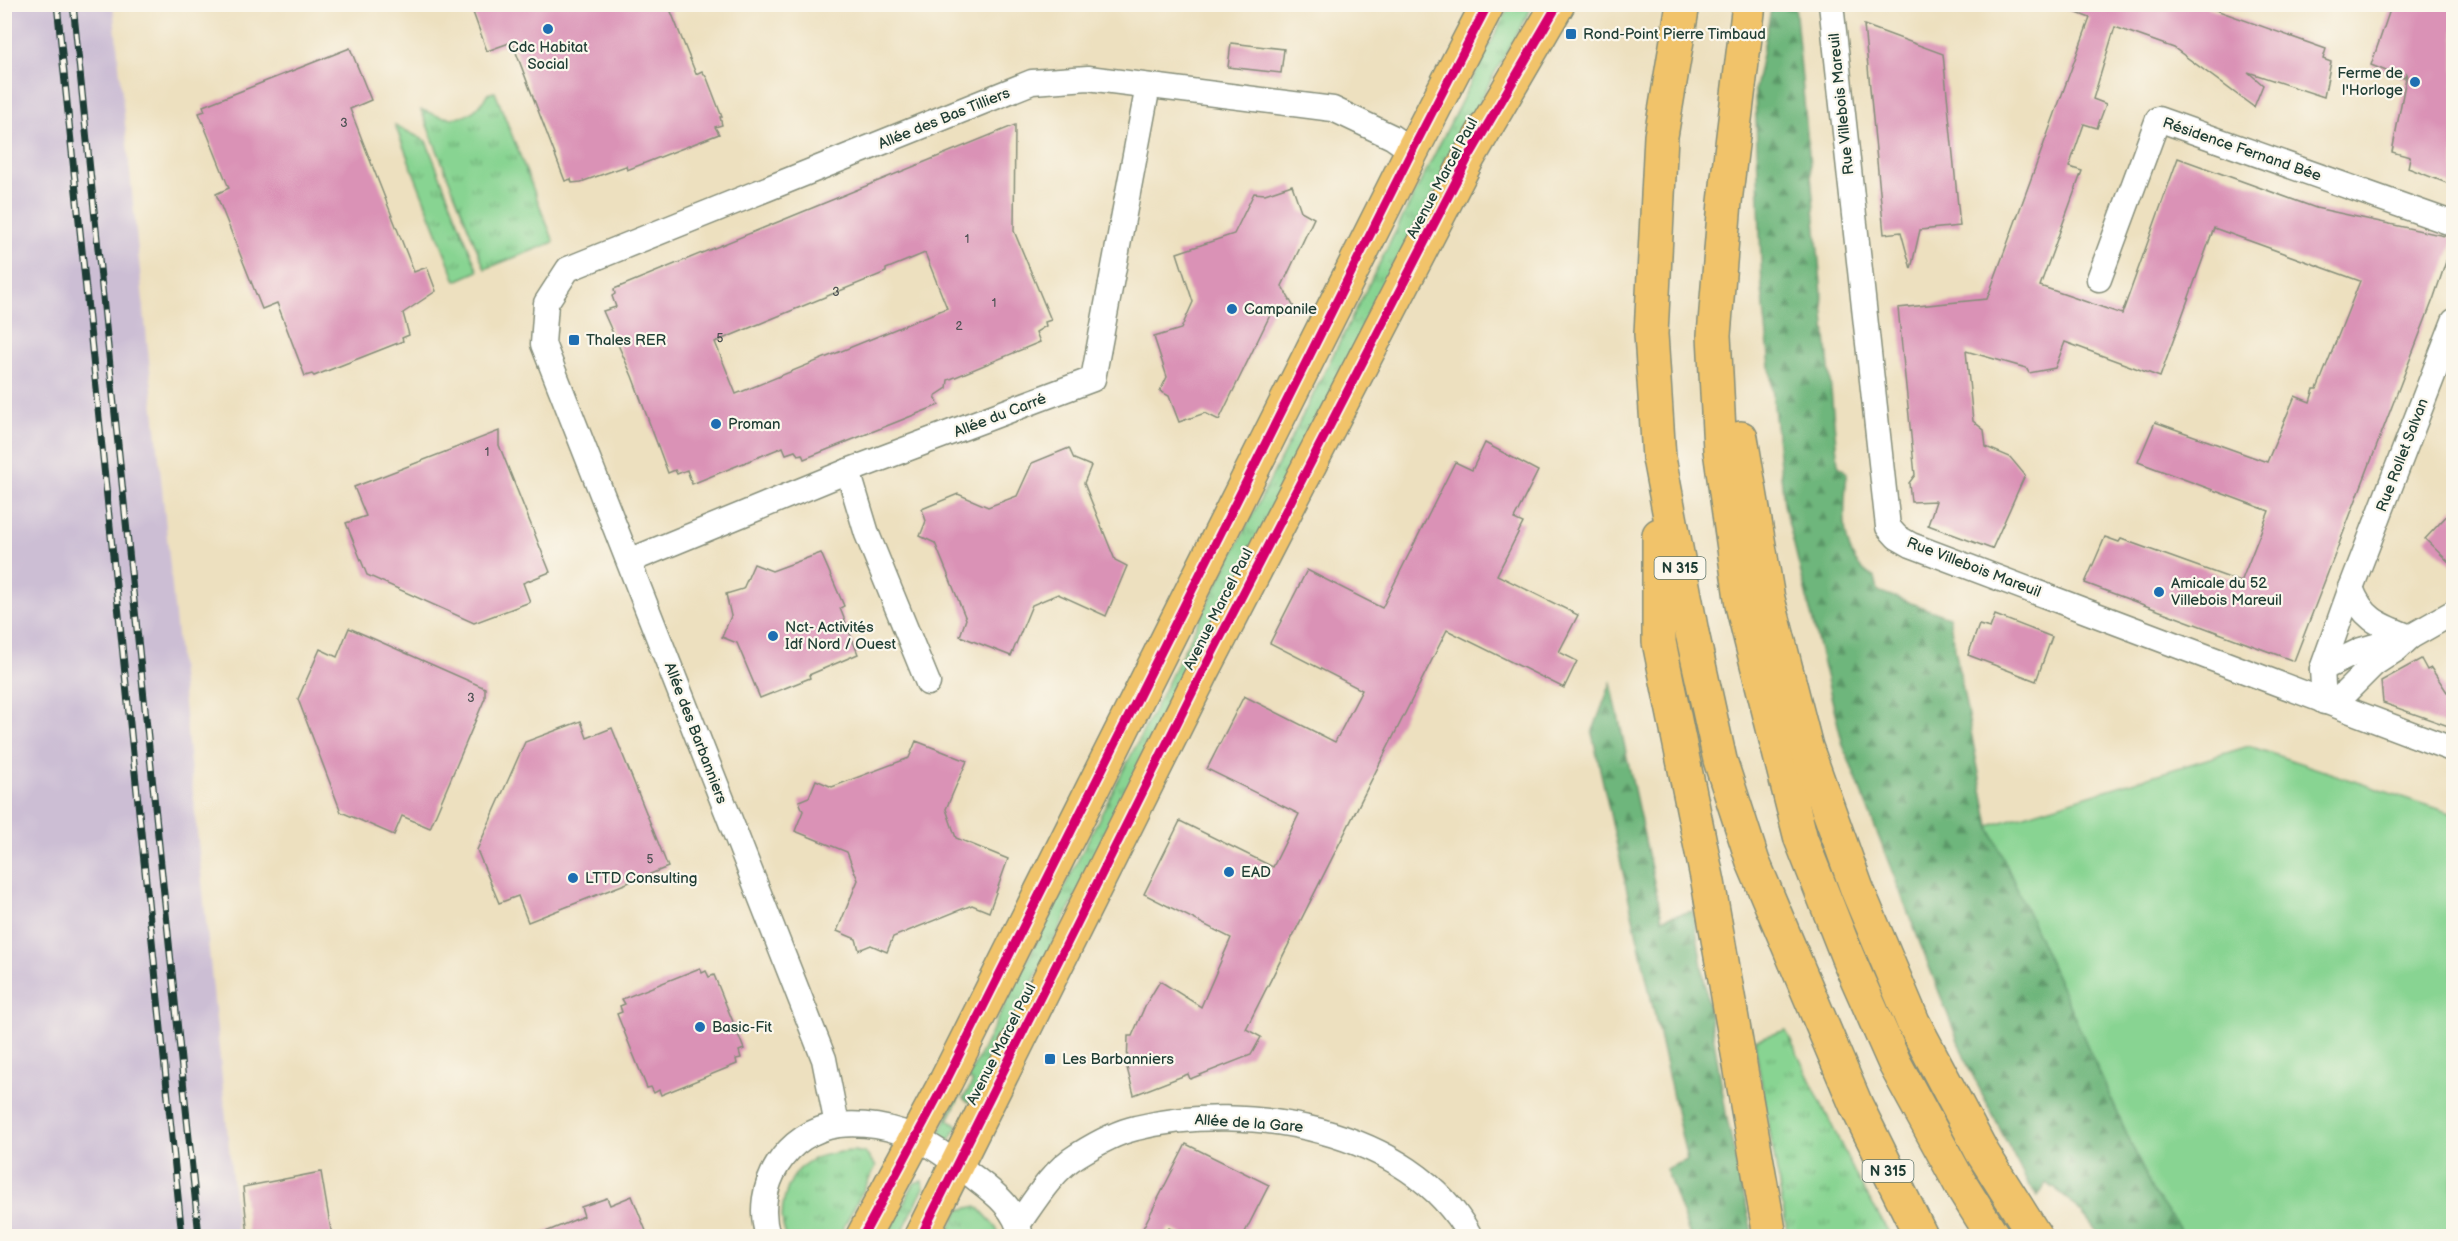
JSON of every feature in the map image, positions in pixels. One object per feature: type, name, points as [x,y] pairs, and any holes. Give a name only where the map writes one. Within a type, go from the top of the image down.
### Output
[{"type":"main road","points":[[863,1236],[916,1139],[1488,4]]},
{"type":"main road","name":"Avenue Marcel Paul","points":[[921,1236],[1202,673],[1467,160],[1558,4]]},
{"type":"main road","name":"N 315","points":[[1683,4],[1660,148],[1651,334],[1659,458],[1659,642],[1708,882],[1770,1236]]},
{"type":"main road","points":[[1749,4],[1725,202],[1714,336],[1720,450],[1742,605],[1802,839],[1848,958],[1895,1064],[1961,1185],[1993,1236]]},
{"type":"main road","points":[[1725,202],[1741,447],[1768,599],[1806,747],[1857,889],[1913,1022],[1982,1152],[2035,1236]]},
{"type":"main road","name":"N 315","points":[[1659,458],[1692,633],[1720,760],[1753,862],[1856,1105],[1921,1236]]},
{"type":"street","name":"Rue Villebois Mareuil","points":[[1831,4],[1888,527],[1897,537],[1911,545],[2454,750]]},
{"type":"street","name":"Allée des Bas Tilliers","points":[[543,344],[546,303],[568,269],[1032,82],[1088,78],[1333,109],[1392,137],[1412,151]]},
{"type":"street","name":"Allée du Carré","points":[[629,561],[848,471],[1093,379],[1148,86]]},
{"type":"street","name":"Résidence Fernand Bée","points":[[2099,279],[2158,119],[2454,224]]},
{"type":"street","name":"Rue Rollet Salvan","points":[[2324,702],[2322,669],[2454,321]]},
{"type":"street","name":"Allée des Barbanniers","points":[[543,344],[762,907],[824,1059],[837,1125]]},
{"type":"street","points":[[848,471],[867,534],[928,683]]},
{"type":"street","points":[[2351,588],[2357,604],[2366,615],[2380,625],[2410,637]]},
{"type":"street","points":[[2324,702],[2338,700],[2374,664],[2397,649],[2410,637],[2454,612]]},
{"type":"street","points":[[2322,669],[2361,650],[2410,637]]},
{"type":"street","name":"Allée de la Gare","points":[[1020,1230],[1044,1187],[1077,1155],[1133,1128],[1185,1119],[1281,1123],[1321,1130],[1371,1149],[1408,1171],[1443,1201],[1470,1236]]},
{"type":"street","points":[[768,1236],[764,1224],[764,1193],[777,1164],[804,1138],[837,1125],[868,1125],[900,1132],[916,1139],[958,1165],[1004,1201],[1020,1230]]},
{"type":"shaded area","points":[[5,4],[113,5],[238,1236],[5,1236]]},
{"type":"green space","points":[[1510,5],[1533,5],[1491,80],[971,1103],[963,1099],[973,1082],[968,1078]]},
{"type":"green space","points":[[1772,5],[1795,5],[1838,465],[1847,473],[1845,517],[1849,546],[1854,558],[1875,578],[1878,591],[1949,617],[1989,826],[2153,1192],[2189,1236],[2100,1236],[2076,1206],[2054,1188],[2046,1183],[2038,1196],[2028,1184],[1967,1064],[1843,745],[1784,504],[1762,288],[1755,89]]},
{"type":"green space","points":[[495,92],[554,242],[485,269],[421,110],[451,118],[464,116],[475,110],[487,94]]},
{"type":"green space","points":[[395,125],[426,141],[478,271],[456,281]]},
{"type":"green space","points":[[1611,683],[1662,919],[1693,911],[1727,1119],[1753,1236],[1690,1236],[1666,1169],[1687,1160],[1592,733]]},
{"type":"green space","points":[[2249,746],[2453,814],[2453,1236],[2185,1236],[2153,1192],[1989,826]]},
{"type":"green space","points":[[1786,1030],[1858,1180],[1891,1236],[1788,1236],[1754,1040]]},
{"type":"green space","points":[[959,1092],[961,1094],[948,1120],[958,1126],[946,1146],[935,1142]]},
{"type":"green space","points":[[854,1151],[865,1153],[876,1166],[839,1236],[786,1236],[783,1227],[783,1207],[788,1188],[798,1171],[816,1158]]},
{"type":"green space","points":[[922,1181],[924,1188],[900,1236],[887,1236],[914,1183]]},
{"type":"green space","points":[[977,1206],[996,1227],[999,1236],[946,1236],[959,1210]]},
{"type":"building","points":[[470,4],[668,4],[696,74],[702,71],[707,78],[722,117],[720,117],[722,125],[715,127],[719,134],[627,170],[626,166],[581,182],[572,183],[571,179],[565,181],[512,42],[487,51]]},
{"type":"building","points":[[2061,4],[2199,4],[2326,49],[2323,59],[2331,62],[2324,97],[2248,72],[2263,85],[2254,107],[2174,48],[2115,27],[2093,99],[2106,104],[2097,128],[2084,124],[2069,167],[2082,171],[2040,286],[2122,314],[2178,158],[2316,208],[2454,238],[2434,297],[2294,661],[2085,583],[2105,537],[2119,542],[2121,539],[2241,582],[2269,511],[2138,462],[2155,422],[2267,462],[2295,396],[2310,402],[2314,389],[2317,389],[2360,281],[2214,228],[2160,377],[2065,342],[2055,368],[2029,373],[2026,368],[1966,351],[1973,421],[1984,430],[1986,447],[2010,457],[2025,475],[1992,549],[1928,525],[1936,501],[1911,502],[1909,483],[1915,475],[1898,308],[1987,299],[2090,18],[2061,7]]},
{"type":"building","points":[[2392,4],[2454,4],[2454,186],[2408,168],[2410,157],[2392,152],[2407,73],[2404,78],[2371,65]]},
{"type":"building","points":[[1864,25],[1943,54],[1960,226],[1920,230],[1911,269],[1901,232],[1884,234]]},
{"type":"building","points":[[1231,43],[1284,49],[1281,73],[1228,67]]},
{"type":"building","points":[[350,48],[371,100],[350,109],[414,272],[427,267],[436,291],[403,313],[409,335],[402,338],[403,341],[314,376],[312,374],[305,376],[277,303],[262,309],[216,194],[229,188],[199,113],[205,111],[203,106]]},
{"type":"building","points":[[1015,125],[1014,231],[1051,320],[1045,322],[1046,326],[1036,332],[1040,342],[948,380],[947,388],[935,396],[939,405],[804,459],[802,454],[798,455],[795,451],[786,454],[783,447],[692,484],[687,470],[677,474],[675,470],[668,473],[632,376],[603,311],[616,307],[612,296],[615,294],[614,289]],"holes":[[[925,253],[947,308],[736,394],[715,342],[886,272],[886,269]]]},
{"type":"building","name":"Campanile","points":[[1292,185],[1301,211],[1314,218],[1282,286],[1296,311],[1273,309],[1219,420],[1205,413],[1179,422],[1169,396],[1160,391],[1167,377],[1154,337],[1181,329],[1193,302],[1177,253],[1234,234],[1254,193],[1265,194]]},
{"type":"building","points":[[499,431],[499,445],[550,572],[523,583],[530,602],[474,623],[367,575],[346,523],[366,516],[354,487]]},
{"type":"building","points":[[1485,443],[1538,471],[1514,519],[1523,523],[1497,575],[1578,615],[1559,652],[1577,661],[1564,688],[1447,630],[1246,1029],[1261,1037],[1251,1055],[1190,1079],[1188,1074],[1134,1095],[1127,1068],[1128,1036],[1132,1036],[1145,1006],[1160,981],[1201,1007],[1231,938],[1144,894],[1180,821],[1273,867],[1299,814],[1207,769],[1244,696],[1335,742],[1362,690],[1270,643],[1307,570],[1382,608],[1455,462],[1472,470]]},
{"type":"building","points":[[1069,448],[1074,459],[1091,466],[1084,483],[1115,560],[1127,566],[1106,616],[1058,594],[1032,605],[1011,656],[960,636],[966,619],[935,543],[920,536],[926,521],[922,509],[958,494],[988,507],[1017,496],[1032,463]]},
{"type":"building","points":[[2454,508],[2454,567],[2425,539]]},
{"type":"building","points":[[821,553],[844,606],[840,608],[858,654],[809,675],[810,678],[760,698],[737,643],[722,637],[731,616],[726,594],[743,589],[754,564],[772,571]]},
{"type":"building","points":[[1995,615],[2052,637],[2036,681],[1968,655],[1979,625],[1990,628]]},
{"type":"building","points":[[349,628],[485,688],[485,698],[430,828],[402,816],[394,835],[341,812],[298,699],[320,649],[337,657]]},
{"type":"building","points":[[2421,659],[2427,670],[2431,668],[2447,692],[2454,694],[2454,728],[2383,703],[2381,681]]},
{"type":"building","points":[[581,721],[587,738],[612,728],[668,867],[528,922],[518,896],[499,903],[477,850],[525,742]]},
{"type":"building","points":[[916,741],[967,761],[946,809],[956,838],[1008,859],[989,912],[972,905],[893,937],[887,952],[871,945],[859,950],[856,939],[837,931],[858,880],[847,852],[795,831],[803,811],[799,801],[809,797],[816,780],[832,787],[909,758]]},
{"type":"building","points":[[700,968],[702,973],[706,971],[709,977],[714,975],[744,1049],[739,1051],[741,1058],[736,1059],[737,1064],[661,1095],[659,1090],[654,1093],[651,1087],[647,1088],[617,1014],[622,1012],[620,1006],[625,1004],[622,999]]},
{"type":"building","points":[[1186,1144],[1269,1185],[1243,1236],[1186,1236],[1169,1228],[1165,1236],[1139,1236]]},
{"type":"building","points":[[321,1172],[332,1236],[248,1236],[243,1187]]},
{"type":"building","points":[[632,1196],[648,1236],[536,1236],[584,1216],[581,1207],[607,1198],[610,1205]]},
{"type":"railway","points":[[57,4],[182,1236]]},
{"type":"railway","points":[[73,4],[199,1236]]},
{"type":"cycle path","points":[[863,1236],[946,1081],[1412,151],[1488,4]]},
{"type":"cycle path","points":[[921,1236],[1202,673],[1467,160],[1558,4]]},
{"type":"place","name":"Cdc Habitat Social","points":[[548,29]]},
{"type":"place","name":"Rond-Point Pierre Timbaud","points":[[1571,34]]},
{"type":"place","name":"Ferme de l'Horloge","points":[[2415,82]]},
{"type":"place","name":"Campanile","points":[[1232,309]]},
{"type":"place","name":"Thales RER","points":[[574,340]]},
{"type":"place","name":"Proman","points":[[716,424]]},
{"type":"place","name":"Amicale du 52 Villebois Mareuil","points":[[2159,592]]},
{"type":"place","name":"Nct- Activités Idf Nord / Ouest","points":[[773,636]]},
{"type":"place","name":"EAD","points":[[1229,872]]},
{"type":"place","name":"LTTD Consulting","points":[[573,878]]},
{"type":"place","name":"Basic-Fit","points":[[700,1027]]},
{"type":"place","name":"Les Barbanniers","points":[[1050,1059]]}]
